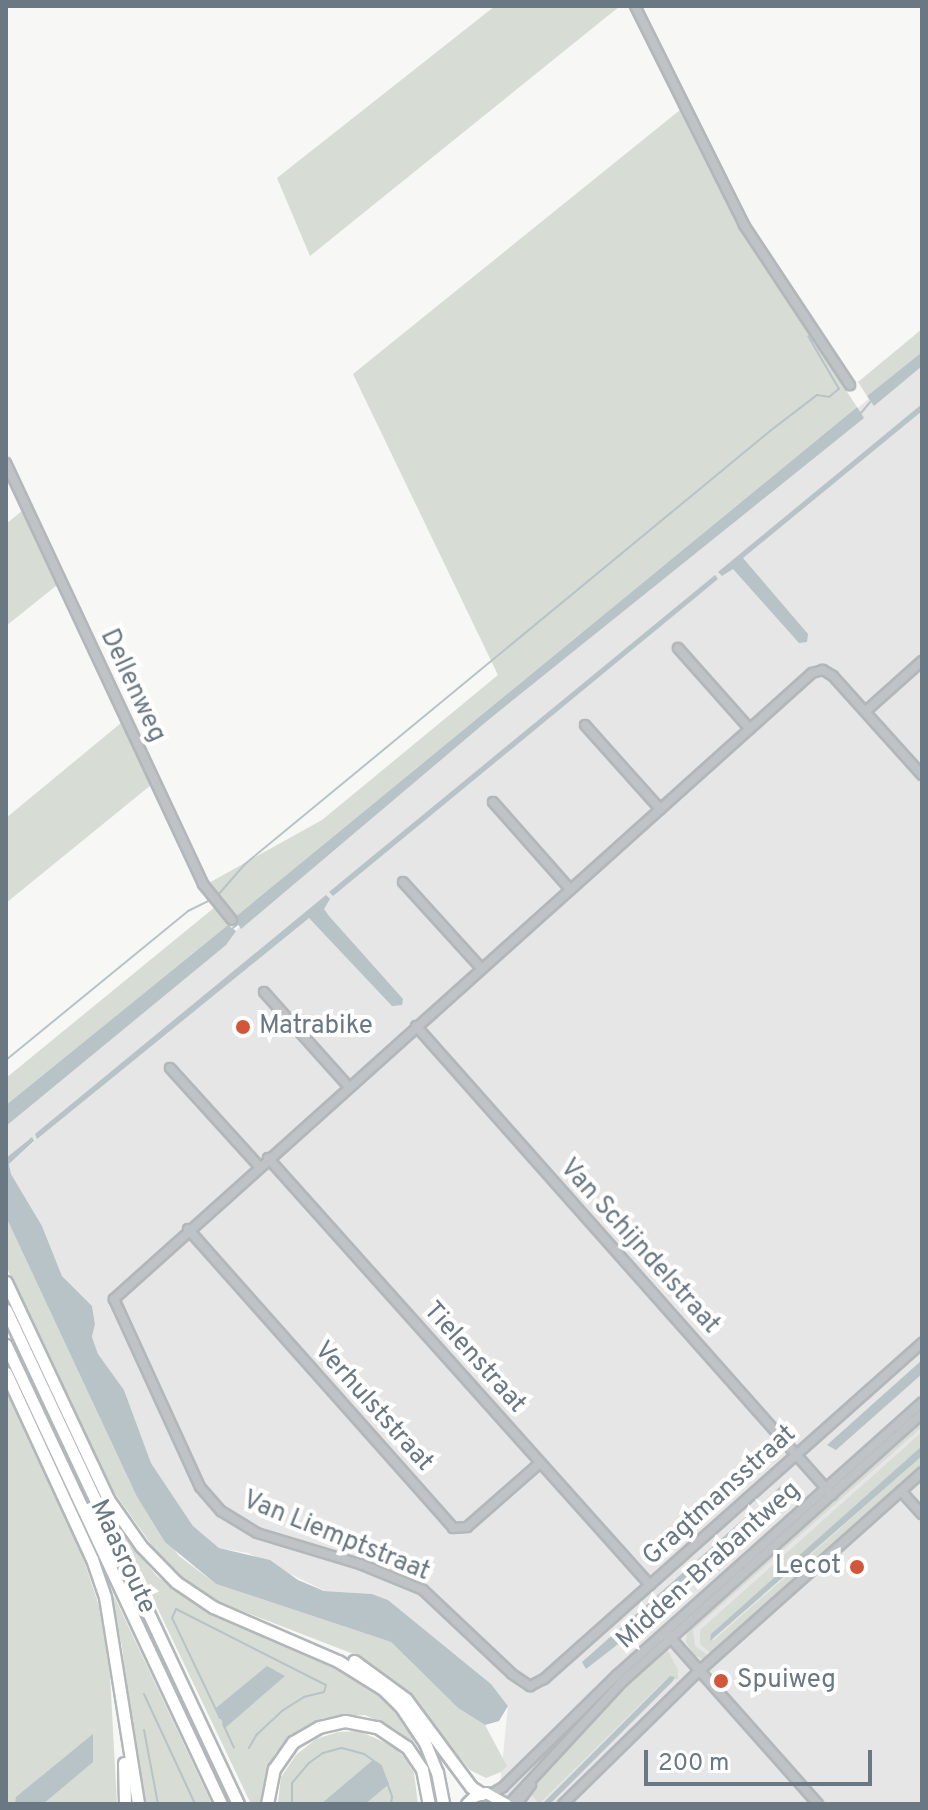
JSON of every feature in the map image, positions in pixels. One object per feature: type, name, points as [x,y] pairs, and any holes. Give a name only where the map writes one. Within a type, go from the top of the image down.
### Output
[{"type":"highway","points":[[6,1282],[108,1499],[127,1529],[165,1572],[195,1596],[229,1616],[293,1641],[362,1674],[401,1707],[432,1757],[443,1804]]},
{"type":"highway","name":"Maasroute","points":[[6,1310],[238,1804]]},
{"type":"highway","name":"Maasroute","points":[[6,1345],[221,1804]]},
{"type":"highway","points":[[6,1373],[92,1559],[114,1639],[138,1804]]},
{"type":"highway","points":[[293,1641],[341,1655],[387,1682],[420,1716],[471,1787],[494,1799]]},
{"type":"highway","points":[[123,1707],[125,1804]]},
{"type":"highway","points":[[267,1804],[271,1776],[293,1742],[319,1727],[345,1721],[377,1727],[407,1747],[422,1769],[429,1804]]},
{"type":"main road","points":[[467,1804],[494,1799]]},
{"type":"street","points":[[635,6],[744,225],[850,385]]},
{"type":"street","name":"Dellenweg","points":[[6,463],[210,893],[232,920]]},
{"type":"street","points":[[678,648],[750,729]]},
{"type":"street","points":[[866,711],[922,661]]},
{"type":"street","points":[[188,1229],[812,673],[823,670],[833,676],[922,775]]},
{"type":"street","points":[[585,725],[660,809]]},
{"type":"street","points":[[493,802],[570,889]]},
{"type":"street","points":[[403,882],[481,968]]},
{"type":"street","points":[[264,992],[348,1086]]},
{"type":"street","name":"Van Schijndelstraat","points":[[416,1026],[829,1491]]},
{"type":"street","points":[[170,1068],[259,1166]]},
{"type":"street","name":"Tielenstraat","points":[[268,1158],[650,1585]]},
{"type":"street","name":"Verhulststraat","points":[[188,1229],[453,1528],[467,1527],[540,1463]]},
{"type":"street","name":"Van Liemptstraat","points":[[188,1229],[114,1299],[200,1487],[221,1511],[243,1527],[277,1541],[345,1559],[408,1582],[443,1606],[522,1682],[530,1686],[544,1679]]},
{"type":"street","name":"Gragtmansstraat","points":[[544,1679],[922,1343]]},
{"type":"street","name":"Midden-Brabantweg","points":[[494,1799],[575,1714],[829,1491],[922,1402]]},
{"type":"street","name":"Midden-Brabantweg","points":[[829,1491],[922,1414]]},
{"type":"street","points":[[563,1804],[699,1671],[922,1472]]},
{"type":"street","points":[[901,1491],[922,1514]]},
{"type":"street","points":[[668,1635],[818,1804]]},
{"type":"street","name":"Midden-Brabantweg","points":[[517,1804],[537,1774],[668,1635]]},
{"type":"street","name":"Midden-Brabantweg","points":[[494,1799],[537,1774]]},
{"type":"shaded area","points":[[495,6],[620,6],[310,256],[277,178]]},
{"type":"shaded area","points":[[680,110],[742,233],[857,407],[234,918],[207,884],[322,820],[498,675],[353,374]]},
{"type":"shaded area","points":[[922,329],[922,352],[867,396],[858,382]]},
{"type":"shaded area","points":[[922,352],[922,366],[874,406],[867,396]]},
{"type":"shaded area","points":[[922,354],[922,1804],[498,1804],[508,1706],[491,1684],[388,1600],[372,1594],[325,1591],[248,1553],[219,1548],[193,1526],[151,1463],[124,1390],[98,1354],[92,1337],[95,1324],[92,1306],[62,1276],[42,1226],[11,1174],[9,1164],[34,1142],[29,1139],[6,1158],[6,1124]]},
{"type":"shaded area","points":[[922,404],[922,411],[743,558],[808,634],[807,642],[799,643],[733,569],[722,576],[718,572]]},
{"type":"shaded area","points":[[857,407],[864,418],[487,721],[241,929],[234,918]]},
{"type":"shaded area","points":[[22,511],[57,585],[6,626],[6,524]]},
{"type":"shaded area","points":[[715,575],[718,579],[333,896],[329,892]]},
{"type":"shaded area","points":[[121,723],[151,785],[6,903],[6,818]]},
{"type":"shaded area","points":[[326,895],[330,899],[324,909],[403,999],[402,1005],[392,1006],[309,918],[37,1139],[35,1134]]},
{"type":"shaded area","points":[[215,907],[228,925],[6,1105],[6,1078]]},
{"type":"shaded area","points":[[228,925],[236,931],[226,945],[6,1126],[6,1105]]},
{"type":"shaded area","points":[[32,1137],[34,1141],[9,1164],[11,1174],[42,1226],[62,1276],[92,1306],[95,1324],[92,1337],[98,1354],[124,1390],[151,1463],[193,1526],[219,1548],[270,1560],[298,1580],[324,1591],[372,1594],[388,1600],[491,1684],[508,1706],[499,1721],[485,1725],[458,1708],[391,1642],[216,1584],[165,1542],[136,1495],[6,1217],[6,1158]]},
{"type":"shaded area","points":[[6,1217],[136,1495],[179,1556],[216,1584],[391,1642],[458,1708],[485,1725],[507,1766],[501,1772],[486,1778],[470,1770],[406,1691],[374,1666],[351,1653],[219,1602],[188,1583],[163,1561],[109,1485],[6,1266]]},
{"type":"shaded area","points":[[922,1360],[922,1374],[836,1450],[827,1445]]},
{"type":"shaded area","points":[[6,1376],[65,1503],[100,1609],[110,1675],[117,1804],[6,1804]]},
{"type":"shaded area","points":[[922,1417],[922,1427],[693,1630],[695,1646],[709,1656],[703,1659],[694,1655],[686,1642],[688,1627]]},
{"type":"shaded area","points":[[922,1432],[922,1446],[712,1634],[713,1641],[922,1456],[922,1467],[712,1654],[700,1644],[700,1630]]},
{"type":"shaded area","points":[[922,1446],[922,1456],[710,1641],[711,1634]]},
{"type":"shaded area","points":[[790,1478],[796,1485],[778,1505],[680,1596],[586,1669],[582,1662]]},
{"type":"shaded area","points":[[123,1536],[157,1576],[186,1598],[233,1624],[324,1659],[372,1685],[406,1720],[416,1738],[411,1742],[395,1729],[365,1715],[323,1718],[303,1728],[275,1753],[260,1804],[251,1804]]},
{"type":"shaded area","points":[[106,1584],[212,1804],[142,1804],[132,1745],[122,1646]]},
{"type":"shaded area","points":[[668,1651],[678,1670],[678,1679],[666,1679],[539,1804],[529,1792],[562,1752],[659,1652]]},
{"type":"shaded area","points":[[267,1666],[285,1676],[225,1728],[216,1708]]},
{"type":"shaded area","points":[[670,1676],[675,1677],[673,1681],[550,1804],[542,1804]]},
{"type":"shaded area","points":[[359,1731],[393,1746],[405,1758],[414,1773],[418,1804],[278,1804],[281,1777],[296,1755],[316,1739],[338,1732]]},
{"type":"shaded area","points":[[93,1734],[93,1762],[43,1804],[15,1804],[16,1797]]},
{"type":"shaded area","points":[[373,1760],[381,1766],[389,1784],[365,1804],[321,1804]]},
{"type":"waterway","points":[[218,895],[245,864],[770,431],[817,395],[829,397],[839,389],[808,336]]},
{"type":"waterway","points":[[861,413],[871,401]]},
{"type":"waterway","points":[[6,1060],[188,911],[213,899]]},
{"type":"waterway","points":[[233,928],[238,924]]},
{"type":"waterway","points":[[220,1718],[172,1618],[176,1609],[326,1685],[324,1692],[304,1697],[282,1711],[257,1734],[249,1748]]},
{"type":"waterway","points":[[144,1694],[195,1804]]},
{"type":"waterway","points":[[223,1724],[234,1748]]},
{"type":"waterway","points":[[144,1730],[158,1804]]},
{"type":"waterway","points":[[292,1804],[292,1783],[309,1763],[323,1753],[342,1748],[364,1754],[381,1766],[392,1797],[391,1804]]},
{"type":"place","name":"Matrabike","points":[[243,1027]]},
{"type":"place","name":"Lecot","points":[[857,1567]]},
{"type":"place","name":"Spuiweg","points":[[721,1681]]}]
